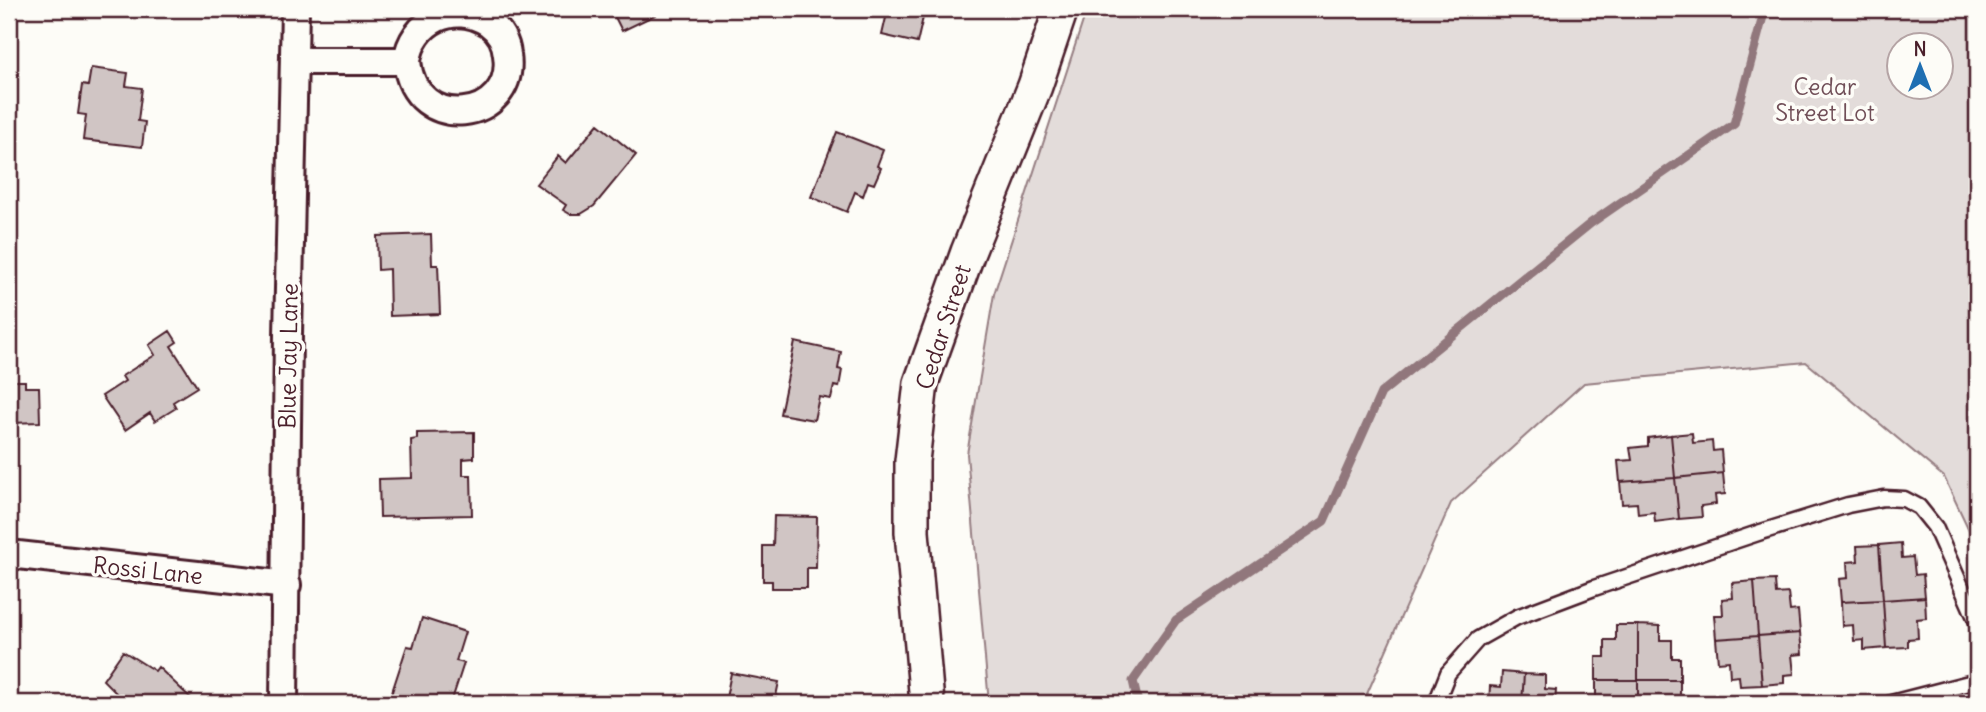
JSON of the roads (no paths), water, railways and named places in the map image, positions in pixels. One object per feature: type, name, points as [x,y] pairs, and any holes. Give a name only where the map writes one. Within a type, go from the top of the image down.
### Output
[{"type":"street","name":"Blue Jay Lane","points":[[284,703],[295,9]]},
{"type":"street","name":"Cedar Street","points":[[927,703],[912,532],[912,461],[921,383],[968,252],[1035,86],[1061,9]]},
{"type":"street","points":[[294,61],[407,61]]},
{"type":"street","name":"Rossi Lane","points":[[9,554],[287,585]]},
{"type":"lane","points":[[1436,703],[1448,673],[1478,639],[1517,617],[1761,532],[1848,505],[1884,498],[1904,499],[1919,507],[1935,527],[1977,622]]},
{"type":"lane","points":[[1891,703],[1977,681]]},
{"type":"waterway","points":[[1138,703],[1133,681],[1176,620],[1324,521],[1381,393],[1591,223],[1734,124],[1765,9]]},
{"type":"park label","name":"Cedar Street Lot","points":[[1825,99]]}]
